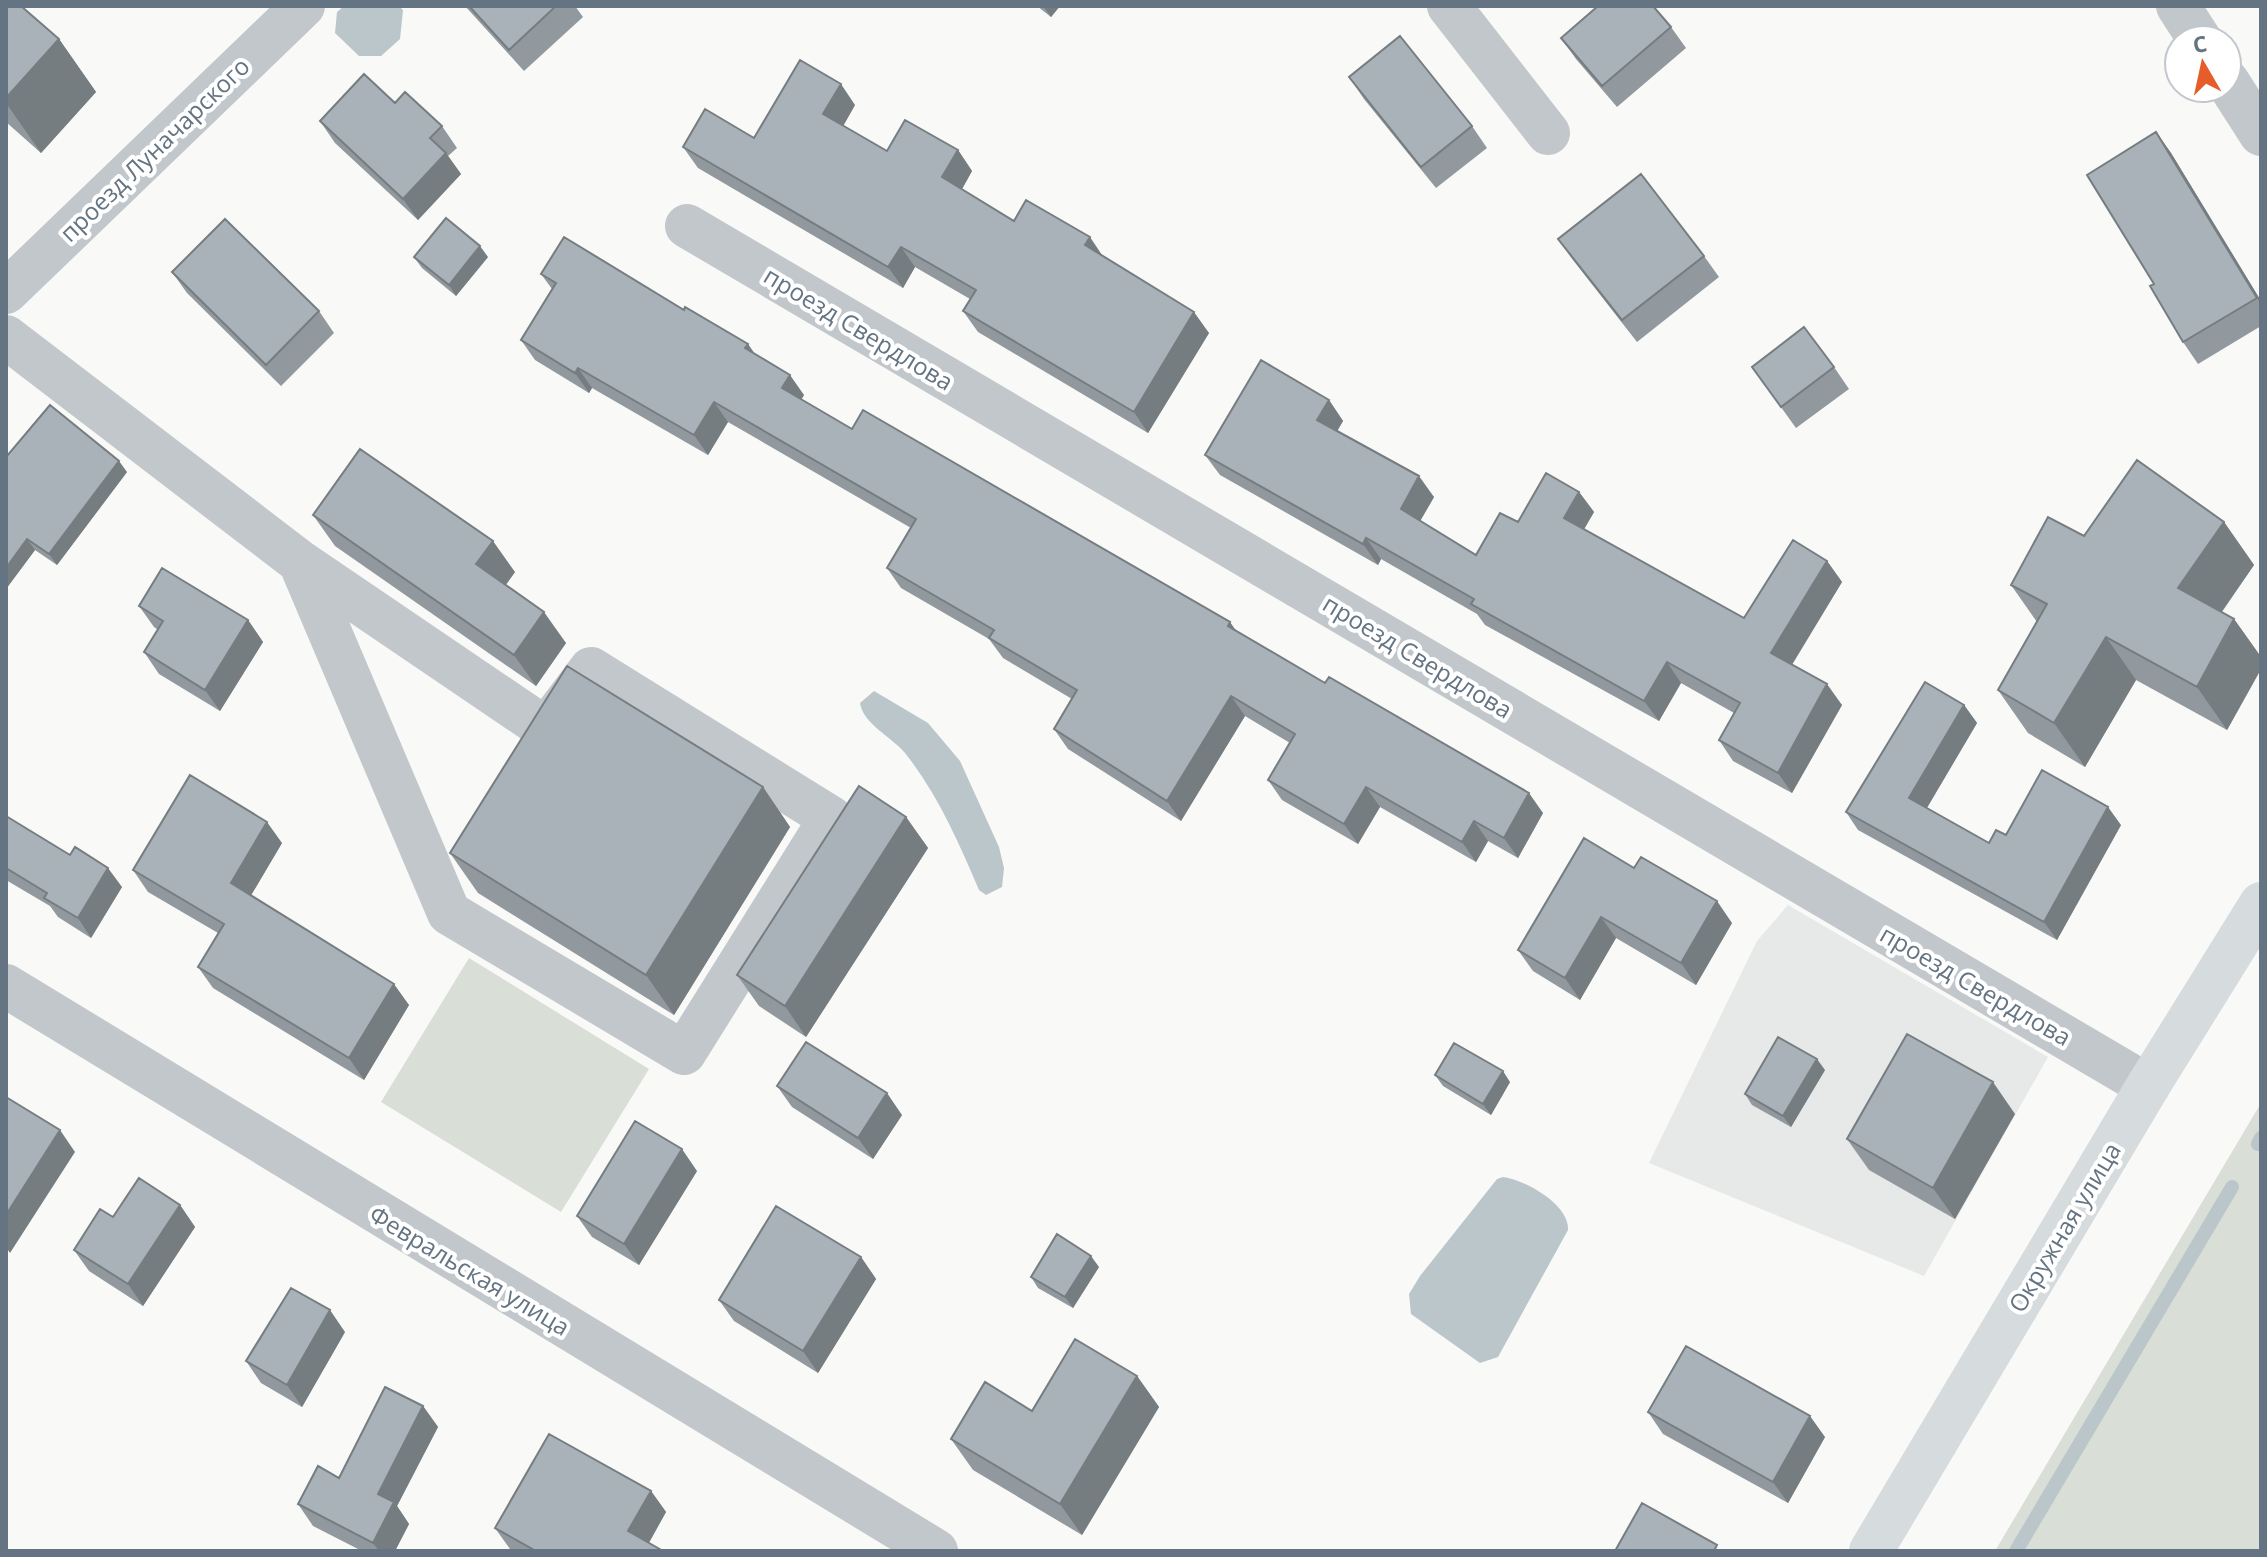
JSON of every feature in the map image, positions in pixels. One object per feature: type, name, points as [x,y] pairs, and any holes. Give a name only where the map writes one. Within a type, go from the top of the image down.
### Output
[{"type":"main road","name":"Окружная улица","points":[[1871,1551],[2148,1086],[2261,904]]},
{"type":"street","name":"проезд Луначарского","points":[[6,292],[303,6]]},
{"type":"street","points":[[1449,6],[1548,133]]},
{"type":"street","points":[[2178,6],[2190,24]]},
{"type":"street","points":[[2242,104],[2261,134]]},
{"type":"street","name":"проезд Свердлова","points":[[687,226],[2148,1086]]},
{"type":"street","points":[[6,337],[300,562],[546,729],[591,669],[831,818],[684,1053],[449,913],[300,562]]},
{"type":"street","name":"Февральская улица","points":[[6,986],[936,1551]]},
{"type":"shaded area","points":[[344,6],[399,6],[403,10],[400,39],[381,56],[359,56],[335,33],[337,12]]},
{"type":"shaded area","points":[[874,691],[928,723],[960,761],[999,847],[1004,868],[1002,887],[986,895],[979,890],[927,785],[905,753],[862,711],[860,703]]},
{"type":"shaded area","points":[[1788,905],[2048,1057],[1924,1276],[1649,1163],[1757,941]]},
{"type":"shaded area","points":[[469,958],[649,1069],[561,1212],[381,1102]]},
{"type":"shaded area","points":[[2261,1103],[2261,1551],[1995,1551]]},
{"type":"shaded area","points":[[1503,1177],[1545,1195],[1562,1212],[1568,1230],[1498,1357],[1480,1363],[1411,1314],[1409,1294],[1497,1179]]},
{"type":"building","points":[[6,6],[21,6],[59,39],[6,98]]},
{"type":"building","points":[[469,6],[556,6],[509,50]]},
{"type":"building","points":[[1598,6],[1653,6],[1671,27],[1602,86],[1561,38]]},
{"type":"building","points":[[1400,36],[1472,126],[1421,167],[1349,77]]},
{"type":"building","points":[[800,60],[841,84],[823,114],[887,151],[905,120],[958,150],[942,177],[1014,221],[1026,200],[1090,237],[1085,245],[1194,312],[1134,412],[963,311],[976,290],[901,247],[888,267],[683,147],[705,109],[754,138]]},
{"type":"building","points":[[364,74],[395,103],[405,92],[442,126],[430,138],[446,153],[403,199],[320,121]]},
{"type":"building","points":[[2156,132],[2257,298],[2183,342],[2150,286],[2154,284],[2087,175]]},
{"type":"building","points":[[1641,174],[1704,256],[1622,320],[1558,239]]},
{"type":"building","points":[[446,218],[480,246],[449,285],[414,257]]},
{"type":"building","points":[[225,219],[319,311],[266,365],[172,272]]},
{"type":"building","points":[[564,237],[684,310],[685,307],[748,344],[745,348],[790,375],[782,388],[852,429],[863,410],[1230,622],[1228,626],[1325,683],[1329,677],[1529,793],[1504,838],[1474,821],[1462,842],[1366,787],[1344,824],[1268,780],[1295,734],[1231,696],[1167,801],[1054,729],[1077,690],[989,638],[994,630],[887,568],[916,519],[714,402],[694,435],[578,368],[575,373],[521,340],[556,283],[541,274]]},
{"type":"building","points":[[1804,327],[1834,367],[1781,407],[1752,367]]},
{"type":"building","points":[[1261,360],[1329,400],[1317,420],[1419,476],[1401,509],[1476,555],[1500,513],[1518,522],[1546,473],[1579,492],[1564,518],[1744,618],[1793,540],[1827,561],[1771,653],[1827,684],[1778,773],[1719,740],[1740,703],[1667,662],[1644,701],[1471,604],[1474,599],[1366,538],[1363,544],[1205,455]]},
{"type":"building","points":[[50,405],[119,461],[49,554],[27,539],[6,568],[6,457]]},
{"type":"building","points":[[360,449],[493,541],[476,564],[544,612],[514,655],[313,515]]},
{"type":"building","points":[[2137,460],[2224,522],[2178,588],[2234,619],[2197,687],[2106,637],[2054,723],[1998,690],[2047,604],[2011,585],[2048,517],[2084,536]]},
{"type":"building","points":[[162,568],[248,620],[205,690],[144,652],[163,621],[139,606]]},
{"type":"building","points":[[567,666],[763,787],[646,975],[450,853]]},
{"type":"building","points":[[1925,682],[1964,705],[1909,798],[1989,843],[1996,830],[2006,835],[2042,770],[2108,807],[2044,922],[1846,812]]},
{"type":"building","points":[[190,775],[267,822],[231,883],[394,984],[349,1058],[198,967],[224,924],[133,870]]},
{"type":"building","points":[[859,786],[906,817],[785,1006],[737,975]]},
{"type":"building","points":[[6,816],[70,855],[75,847],[108,868],[78,918],[44,898],[47,893],[6,868]]},
{"type":"building","points":[[1584,838],[1634,868],[1641,857],[1717,901],[1681,963],[1601,917],[1565,978],[1518,950]]},
{"type":"building","points":[[1907,1034],[1993,1082],[1933,1188],[1847,1139]]},
{"type":"building","points":[[1778,1037],[1817,1059],[1783,1116],[1745,1094]]},
{"type":"building","points":[[806,1042],[887,1093],[858,1138],[777,1086]]},
{"type":"building","points":[[1454,1043],[1503,1071],[1483,1104],[1435,1075]]},
{"type":"building","points":[[6,1097],[60,1130],[6,1215]]},
{"type":"building","points":[[635,1121],[682,1149],[624,1244],[577,1216]]},
{"type":"building","points":[[139,1178],[180,1205],[128,1284],[74,1250],[100,1209],[113,1217]]},
{"type":"building","points":[[776,1206],[861,1257],[803,1351],[719,1300]]},
{"type":"building","points":[[1057,1234],[1091,1256],[1065,1297],[1031,1277]]},
{"type":"building","points":[[291,1288],[330,1310],[287,1385],[246,1361]]},
{"type":"building","points":[[1075,1339],[1137,1376],[1060,1504],[951,1439],[985,1382],[1032,1411]]},
{"type":"building","points":[[1686,1346],[1810,1416],[1773,1482],[1648,1412]]},
{"type":"building","points":[[385,1387],[423,1406],[378,1494],[394,1502],[373,1543],[298,1504],[318,1466],[339,1478]]},
{"type":"building","points":[[549,1434],[651,1491],[628,1531],[663,1551],[536,1551],[495,1528]]},
{"type":"building","points":[[1642,1503],[1717,1545],[1714,1551],[1615,1551]]},
{"type":"waterway","points":[[2258,1144],[2261,1138]]},
{"type":"waterway","points":[[2016,1551],[2232,1187]]}]
